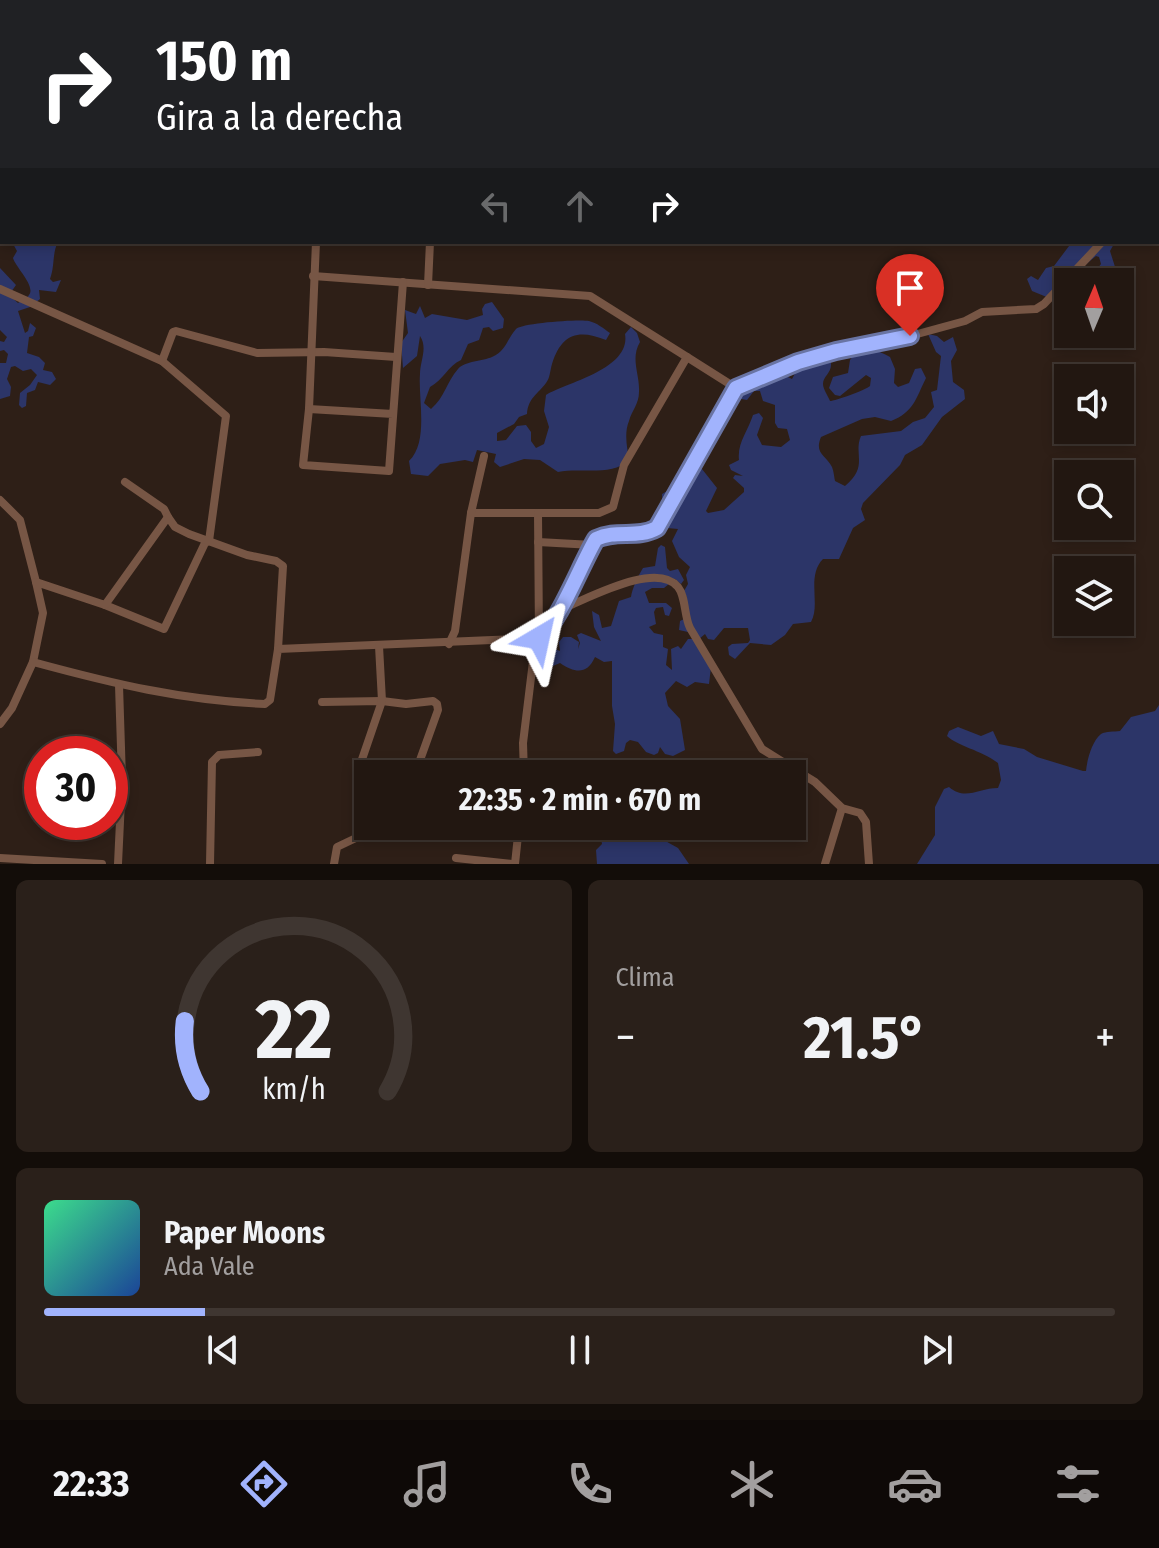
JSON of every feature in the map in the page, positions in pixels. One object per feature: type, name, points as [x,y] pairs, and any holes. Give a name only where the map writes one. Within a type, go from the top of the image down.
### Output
[{"type":"street","points":[[316,244],[309,409],[303,465],[389,471],[403,282]]},
{"type":"street","points":[[428,285],[430,244]]},
{"type":"street","points":[[524,760],[535,645],[558,615],[596,539],[607,534],[640,535],[657,528],[736,388],[798,362],[910,336],[965,321],[982,312],[1036,309],[1100,244]]},
{"type":"street","points":[[313,276],[590,296],[736,388]]},
{"type":"street","points":[[0,289],[162,361],[226,416],[209,541],[205,543],[164,629],[36,582]]},
{"type":"street","points":[[162,361],[176,331],[257,353],[312,352],[396,357]]},
{"type":"street","points":[[471,513],[599,513],[613,507],[624,465],[687,357]]},
{"type":"street","points":[[309,409],[393,414]]},
{"type":"street","points":[[449,644],[455,631],[471,513],[484,456]]},
{"type":"street","points":[[125,482],[164,509],[175,527]]},
{"type":"street","points":[[0,500],[20,520],[43,613],[33,662],[12,708],[0,724]]},
{"type":"street","points":[[538,513],[539,638]]},
{"type":"street","points":[[105,605],[168,517]]},
{"type":"street","points":[[33,662],[119,685],[207,701],[265,704],[270,700],[278,649],[283,566],[175,527],[159,529]]},
{"type":"street","points":[[538,542],[593,545]]},
{"type":"street","points":[[558,615],[566,607],[640,579],[657,577],[670,580],[680,589],[690,628],[762,749],[815,782],[842,808],[860,813],[866,822],[869,864]]},
{"type":"street","points":[[278,649],[539,638]]},
{"type":"street","points":[[362,760],[382,701],[379,646]]},
{"type":"street","points":[[118,864],[122,779],[119,685]]},
{"type":"street","points":[[322,702],[382,701],[406,704],[433,701],[439,707],[420,760]]},
{"type":"street","points":[[210,864],[212,762],[219,755],[258,752]]},
{"type":"street","points":[[825,864],[842,808]]},
{"type":"street","points":[[334,864],[337,847],[354,839]]},
{"type":"street","points":[[456,858],[514,864],[517,840]]},
{"type":"street","points":[[0,858],[102,864]]},
{"type":"shaded area","points":[[13,244],[57,244],[50,279],[53,282],[61,280],[56,292],[39,290],[40,299],[18,311],[25,333],[30,323],[36,328],[33,336],[29,337],[27,353],[39,357],[45,363],[43,370],[52,372],[56,379],[50,385],[38,382],[35,390],[27,393],[26,406],[22,408],[19,405],[20,393],[37,375],[31,369],[23,371],[11,367],[7,379],[11,387],[10,396],[0,399],[0,363],[6,363],[8,354],[0,351],[0,341],[4,342],[7,337],[0,330],[0,268],[16,285],[9,295],[18,303],[27,298],[30,291],[13,258],[17,251]]},
{"type":"shaded area","points":[[1070,244],[1114,244],[1110,251],[1115,268],[1098,268],[1101,264],[1096,256],[1082,268],[1054,268],[1054,300],[1032,291],[1027,279],[1031,276],[1038,280],[1046,268],[1054,266]]},
{"type":"shaded area","points":[[492,302],[504,319],[503,328],[493,331],[489,327],[483,328],[479,340],[468,344],[461,360],[430,387],[424,403],[431,409],[458,369],[497,354],[520,327],[563,321],[595,323],[610,333],[606,340],[579,335],[565,340],[556,354],[547,381],[531,400],[527,414],[497,433],[497,441],[506,440],[517,426],[526,425],[536,448],[544,444],[549,427],[544,411],[546,395],[608,365],[618,356],[624,346],[625,334],[631,327],[640,342],[636,361],[639,396],[630,417],[626,440],[629,460],[605,470],[558,472],[540,460],[524,459],[500,467],[494,462],[496,454],[477,450],[473,462],[465,460],[440,464],[428,476],[411,474],[409,461],[415,453],[421,432],[423,345],[420,336],[417,356],[403,368],[401,343],[408,333],[405,310],[416,314],[420,306],[425,318],[432,314],[467,320],[483,315],[485,304]]},
{"type":"shaded area","points":[[928,334],[944,342],[953,337],[957,350],[951,361],[953,382],[964,390],[965,399],[942,417],[922,445],[905,455],[900,465],[863,503],[861,509],[865,520],[853,528],[839,559],[823,559],[818,566],[811,622],[793,624],[785,635],[771,645],[750,643],[735,659],[729,655],[728,647],[748,643],[748,628],[724,628],[714,640],[708,639],[705,634],[699,639],[711,667],[709,684],[695,682],[687,687],[676,681],[665,693],[668,706],[680,719],[685,750],[673,756],[665,754],[660,747],[654,755],[646,752],[638,742],[630,740],[624,751],[616,754],[613,751],[612,661],[604,662],[595,657],[588,667],[580,670],[560,663],[548,668],[542,662],[544,645],[560,651],[559,642],[563,637],[571,637],[579,642],[578,649],[580,643],[577,635],[581,633],[601,641],[594,627],[592,611],[599,615],[602,628],[611,626],[619,601],[631,597],[643,568],[655,566],[661,545],[665,547],[667,568],[670,571],[678,569],[684,580],[681,584],[675,579],[664,588],[652,588],[645,592],[649,603],[666,603],[672,608],[669,616],[665,615],[663,607],[656,608],[656,624],[649,627],[654,633],[663,635],[663,647],[668,649],[666,665],[672,670],[671,649],[678,646],[681,649],[688,639],[695,639],[688,632],[679,630],[680,621],[686,618],[687,598],[684,591],[690,567],[679,557],[672,541],[678,529],[667,528],[663,524],[662,494],[693,476],[697,469],[702,469],[717,488],[706,511],[724,510],[744,492],[744,488],[733,478],[735,475],[743,476],[731,470],[729,465],[739,460],[741,443],[753,415],[759,413],[763,418],[757,435],[762,445],[781,447],[790,440],[787,429],[778,428],[775,423],[775,405],[763,401],[760,391],[754,391],[747,400],[741,399],[739,392],[751,385],[763,386],[758,376],[764,370],[774,370],[792,379],[798,368],[826,360],[831,363],[823,386],[830,401],[844,397],[870,386],[871,378],[866,375],[840,396],[829,388],[833,377],[848,373],[850,360],[855,353],[864,351],[878,351],[890,357],[895,369],[894,383],[898,387],[909,383],[915,369],[921,368],[926,378],[905,413],[891,421],[875,417],[862,419],[821,437],[820,451],[832,467],[835,481],[845,486],[858,466],[861,436],[901,431],[925,418],[934,407],[931,392],[937,390],[941,356]]},
{"type":"shaded area","points":[[1159,705],[1159,864],[917,864],[935,835],[935,807],[944,789],[949,787],[961,793],[972,793],[998,788],[1001,780],[998,763],[951,739],[947,736],[949,731],[958,727],[981,736],[993,731],[999,744],[1024,749],[1037,757],[1086,771],[1093,746],[1101,734],[1120,731],[1131,717],[1155,711]]},
{"type":"shaded area","points":[[601,840],[664,840],[678,848],[689,864],[597,864],[596,850],[602,844]]},
{"type":"route","points":[[539,638],[558,615],[596,539],[613,533],[640,535],[657,528],[736,388],[798,362],[910,336]]}]
